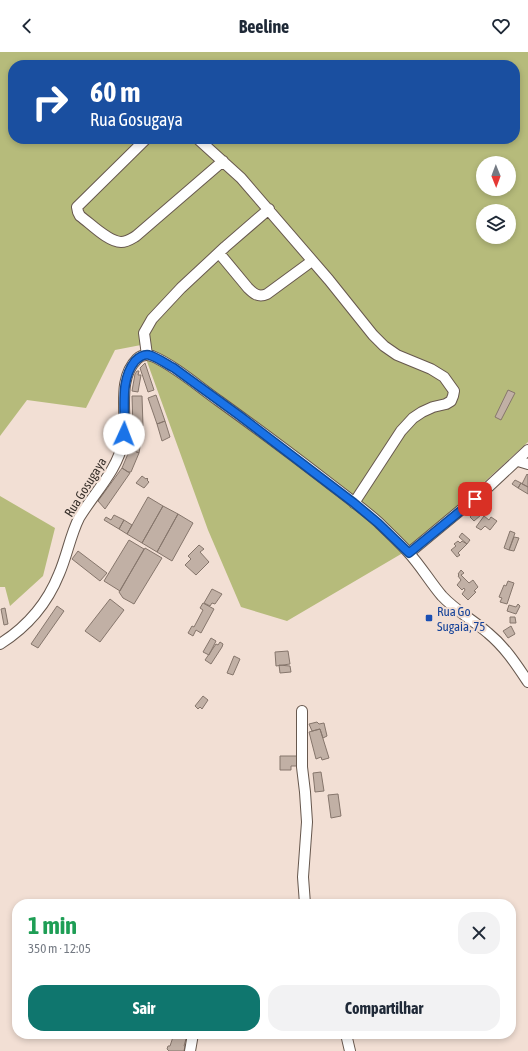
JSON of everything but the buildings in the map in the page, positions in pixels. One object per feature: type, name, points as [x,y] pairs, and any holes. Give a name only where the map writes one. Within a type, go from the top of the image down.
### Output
[{"type":"street","points":[[141,144],[77,207],[80,216],[113,240],[120,242],[128,241],[136,236],[223,161]]},
{"type":"street","points":[[204,144],[241,178],[373,335],[384,346],[397,355],[431,369],[444,377],[454,391],[451,401],[413,418],[401,431],[354,503]]},
{"type":"street","points":[[269,210],[177,292],[152,319],[144,333],[147,355],[174,368],[240,416],[378,523],[409,553],[442,596],[455,608],[489,633],[511,656],[528,682]]},
{"type":"street","points":[[219,253],[252,293],[259,296],[267,294],[312,261]]},
{"type":"street","name":"Rua Gosugaya","points":[[0,644],[14,635],[46,602],[60,574],[71,536],[78,520],[112,469],[120,453],[123,442],[126,378],[131,367],[138,358],[143,355],[147,355]]},
{"type":"street","points":[[409,553],[485,490],[518,461],[528,450]]},
{"type":"street","points":[[518,461],[528,464]]},
{"type":"street","points":[[302,711],[302,767],[307,822],[302,877],[304,899]]},
{"type":"street","points":[[190,1051],[192,1039]]},
{"type":"street","points":[[347,1039],[350,1051]]},
{"type":"green space","points":[[0,52],[528,52],[528,442],[413,547],[287,621],[241,607],[208,530],[141,345],[115,350],[86,408],[27,400],[0,436]]},
{"type":"green space","points":[[0,496],[55,528],[43,576],[10,606],[5,587],[0,587]]},
{"type":"place","name":"Rua Go Sugaia, 75","points":[[429,618]]},
{"type":"route","points":[[124,434],[126,378],[131,367],[138,358],[143,355],[149,355],[174,368],[310,468],[378,523],[409,553],[475,499]]}]
